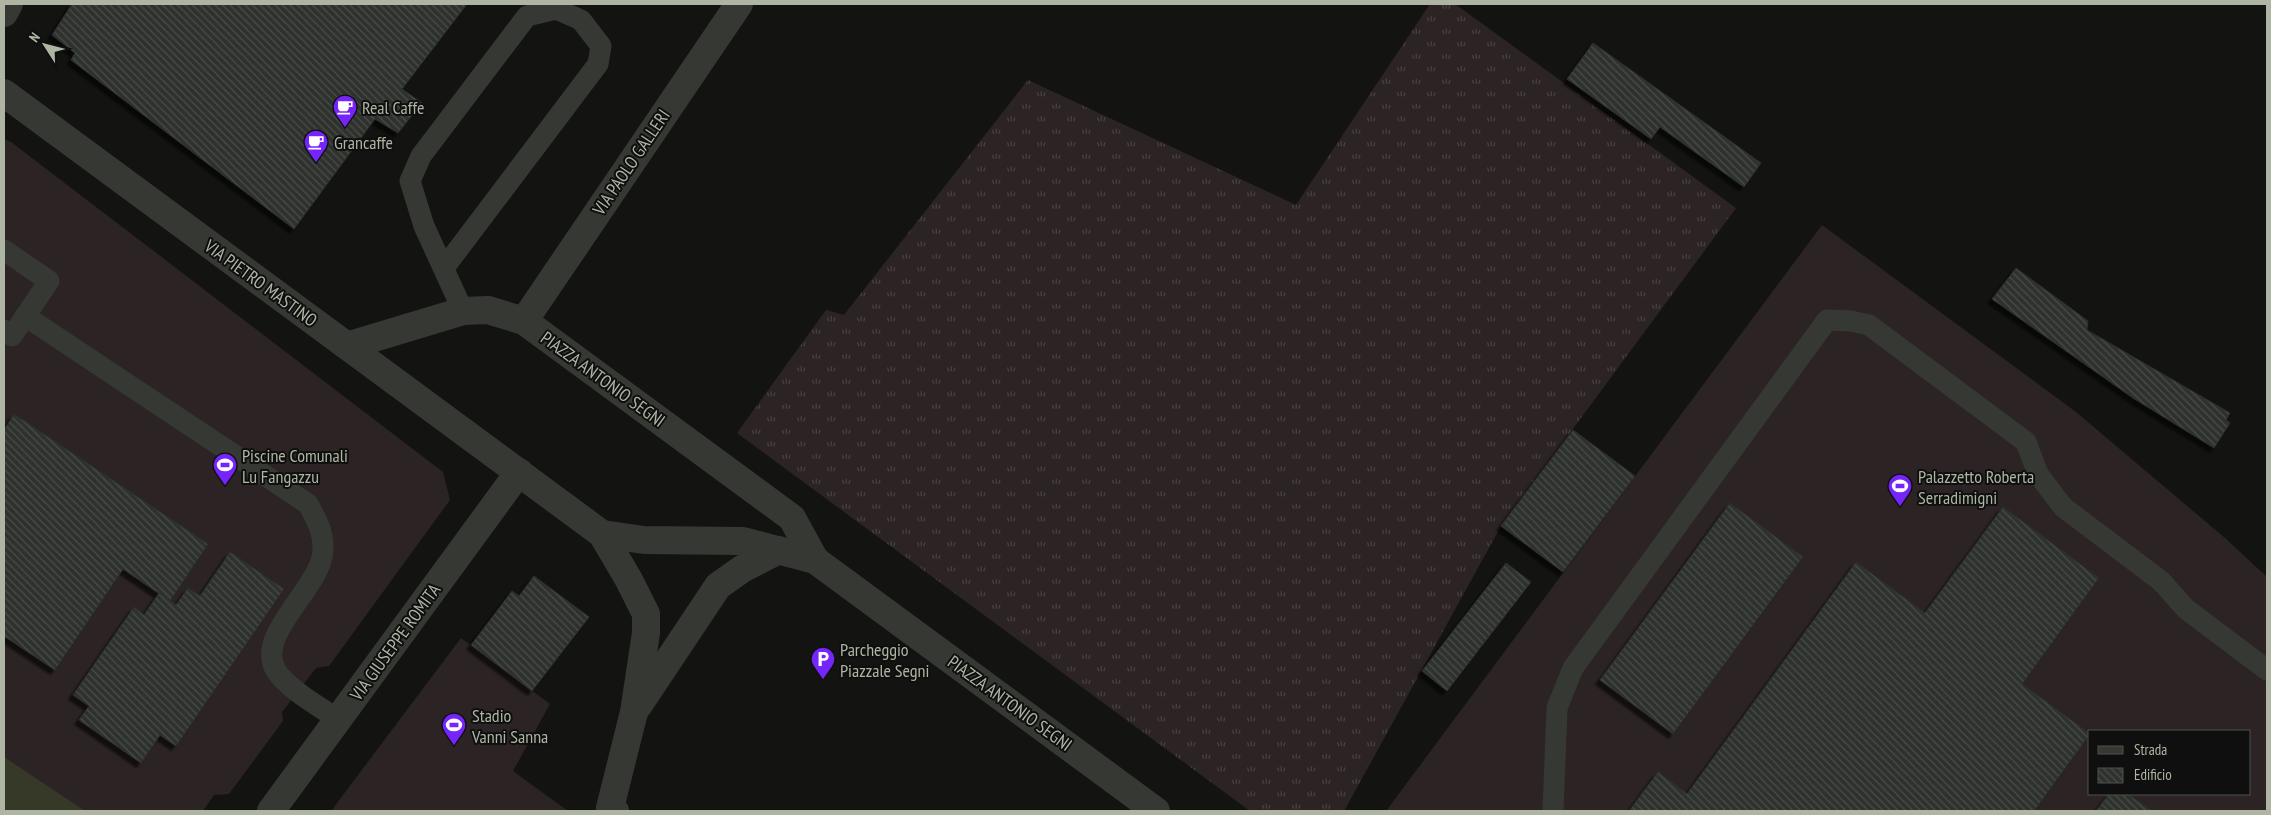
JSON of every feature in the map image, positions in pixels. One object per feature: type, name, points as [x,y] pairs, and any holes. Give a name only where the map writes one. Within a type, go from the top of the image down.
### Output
[{"type":"street","points":[[4,13],[9,4]]},
{"type":"street","name":"VIA PAOLO GALLERI","points":[[524,321],[739,4]]},
{"type":"street","name":"VIA PIETRO MASTINO","points":[[4,93],[519,472]]},
{"type":"street","name":"PIAZZA ANTONIO SEGNI","points":[[347,346],[463,311],[488,310],[524,321],[792,518],[814,560]]},
{"type":"street","name":"PIAZZA ANTONIO SEGNI","points":[[519,472],[602,534],[646,614],[646,633],[634,712],[610,808],[615,811]]},
{"type":"street","name":"VIA GIUSEPPE ROMITA","points":[[271,811],[519,472]]},
{"type":"street","name":"PIAZZA ANTONIO SEGNI","points":[[602,534],[644,540],[743,541],[814,560],[1156,811]]},
{"type":"street","points":[[634,712],[718,586],[742,569],[779,550]]},
{"type":"lane","points":[[444,268],[598,64],[601,46],[581,20],[556,9],[527,16],[421,156],[410,181],[424,226],[463,311]]},
{"type":"lane","points":[[4,250],[49,281],[12,336],[4,330]]},
{"type":"lane","points":[[25,316],[308,504],[322,530],[324,552],[318,569],[275,634],[272,658],[280,676],[339,720]]},
{"type":"lane","points":[[1553,811],[1557,708],[1573,668],[1827,320],[1851,321],[1870,325],[2026,442],[2038,474],[2063,507],[2161,581],[2186,609],[2267,670]]},
{"type":"green space","points":[[1430,4],[1455,4],[1736,208],[1501,526],[1344,811],[1250,811],[737,433],[826,310],[844,315],[1028,80],[1296,205]]},
{"type":"green space","name":"Piscine Comunali Lu Fangazzu","points":[[4,139],[11,142],[443,472],[450,500],[329,666],[316,668],[282,712],[283,721],[229,794],[214,795],[203,811],[4,811]]},
{"type":"green space","name":"Palazzetto Roberta Serradimigni","points":[[1822,225],[2076,412],[2225,538],[2267,577],[2267,811],[1386,811]]},
{"type":"green space","name":"Stadio Vanni Sanna","points":[[461,638],[550,704],[513,771],[568,811],[331,811]]},
{"type":"shaded area","points":[[4,757],[85,811],[4,811]]},
{"type":"building","points":[[72,4],[467,4],[402,89],[422,103],[398,133],[375,119],[294,229],[71,60],[75,53],[52,35]]},
{"type":"building","points":[[1593,43],[1761,163],[1744,187],[1660,127],[1651,139],[1567,79]]},
{"type":"building","points":[[2016,268],[2088,321],[2087,330],[2230,413],[2226,420],[2230,423],[2214,448],[2133,398],[1992,299]]},
{"type":"building","points":[[14,414],[208,544],[170,601],[123,569],[55,670],[4,636],[4,430]]},
{"type":"building","points":[[1573,430],[1635,476],[1563,572],[1501,526]]},
{"type":"building","points":[[1730,503],[1803,557],[1673,734],[1600,680]]},
{"type":"building","points":[[2003,507],[2099,578],[2022,684],[2088,733],[2088,737],[2034,811],[1629,811],[1658,772],[1687,794],[1856,562],[1925,613]]},
{"type":"building","points":[[230,552],[284,589],[176,746],[160,735],[141,763],[79,720],[89,706],[73,695],[134,607],[144,615],[159,593],[176,605],[188,588],[200,596]]},
{"type":"building","points":[[1506,563],[1531,582],[1447,691],[1422,671]]},
{"type":"building","points":[[534,576],[589,617],[532,691],[471,645],[512,591],[519,596]]},
{"type":"building","points":[[2108,795],[2129,795],[2152,811],[2096,811]]},
{"type":"place","name":"Real Caffe","points":[[345,128]]},
{"type":"place","name":"Grancaffe","points":[[316,163]]},
{"type":"place","name":"Piscine Comunali Lu Fangazzu","points":[[225,486]]},
{"type":"place","name":"Palazzetto Roberta Serradimigni","points":[[1900,507]]},
{"type":"place","name":"Parcheggio Piazzale Segni","points":[[823,680]]},
{"type":"place","name":"Stadio Vanni Sanna","points":[[454,746]]}]
